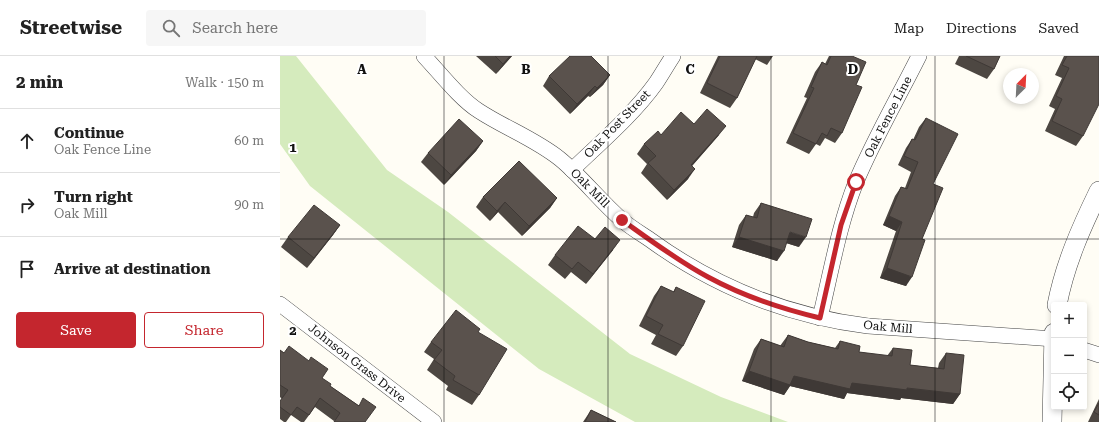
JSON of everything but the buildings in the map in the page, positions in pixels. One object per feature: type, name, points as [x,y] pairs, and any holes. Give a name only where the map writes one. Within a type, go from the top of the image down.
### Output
[{"type":"street","name":"Oak Mill","points":[[424,56],[477,110],[501,125],[514,130],[544,147],[572,170],[622,220],[670,255],[709,278],[750,297],[820,318],[868,326],[1051,339]]},
{"type":"street","name":"Oak Post Street","points":[[572,170],[623,122],[657,82],[673,56]]},
{"type":"street","name":"Oak Fence Line","points":[[820,318],[841,225],[856,182],[875,141],[919,56]]},
{"type":"street","points":[[1058,302],[1062,282],[1078,234],[1099,191]]},
{"type":"street","name":"Johnson Grass Drive","points":[[280,304],[434,422]]},
{"type":"street","points":[[1087,351],[1099,355]]},
{"type":"street","points":[[1052,422],[1053,374]]},
{"type":"green space","points":[[280,56],[296,56],[387,170],[448,212],[630,354],[721,397],[788,422],[635,422],[539,369],[310,186],[280,144]]},
{"type":"route","points":[[622,220],[670,255],[709,278],[750,297],[820,318],[841,225],[856,182]]}]
